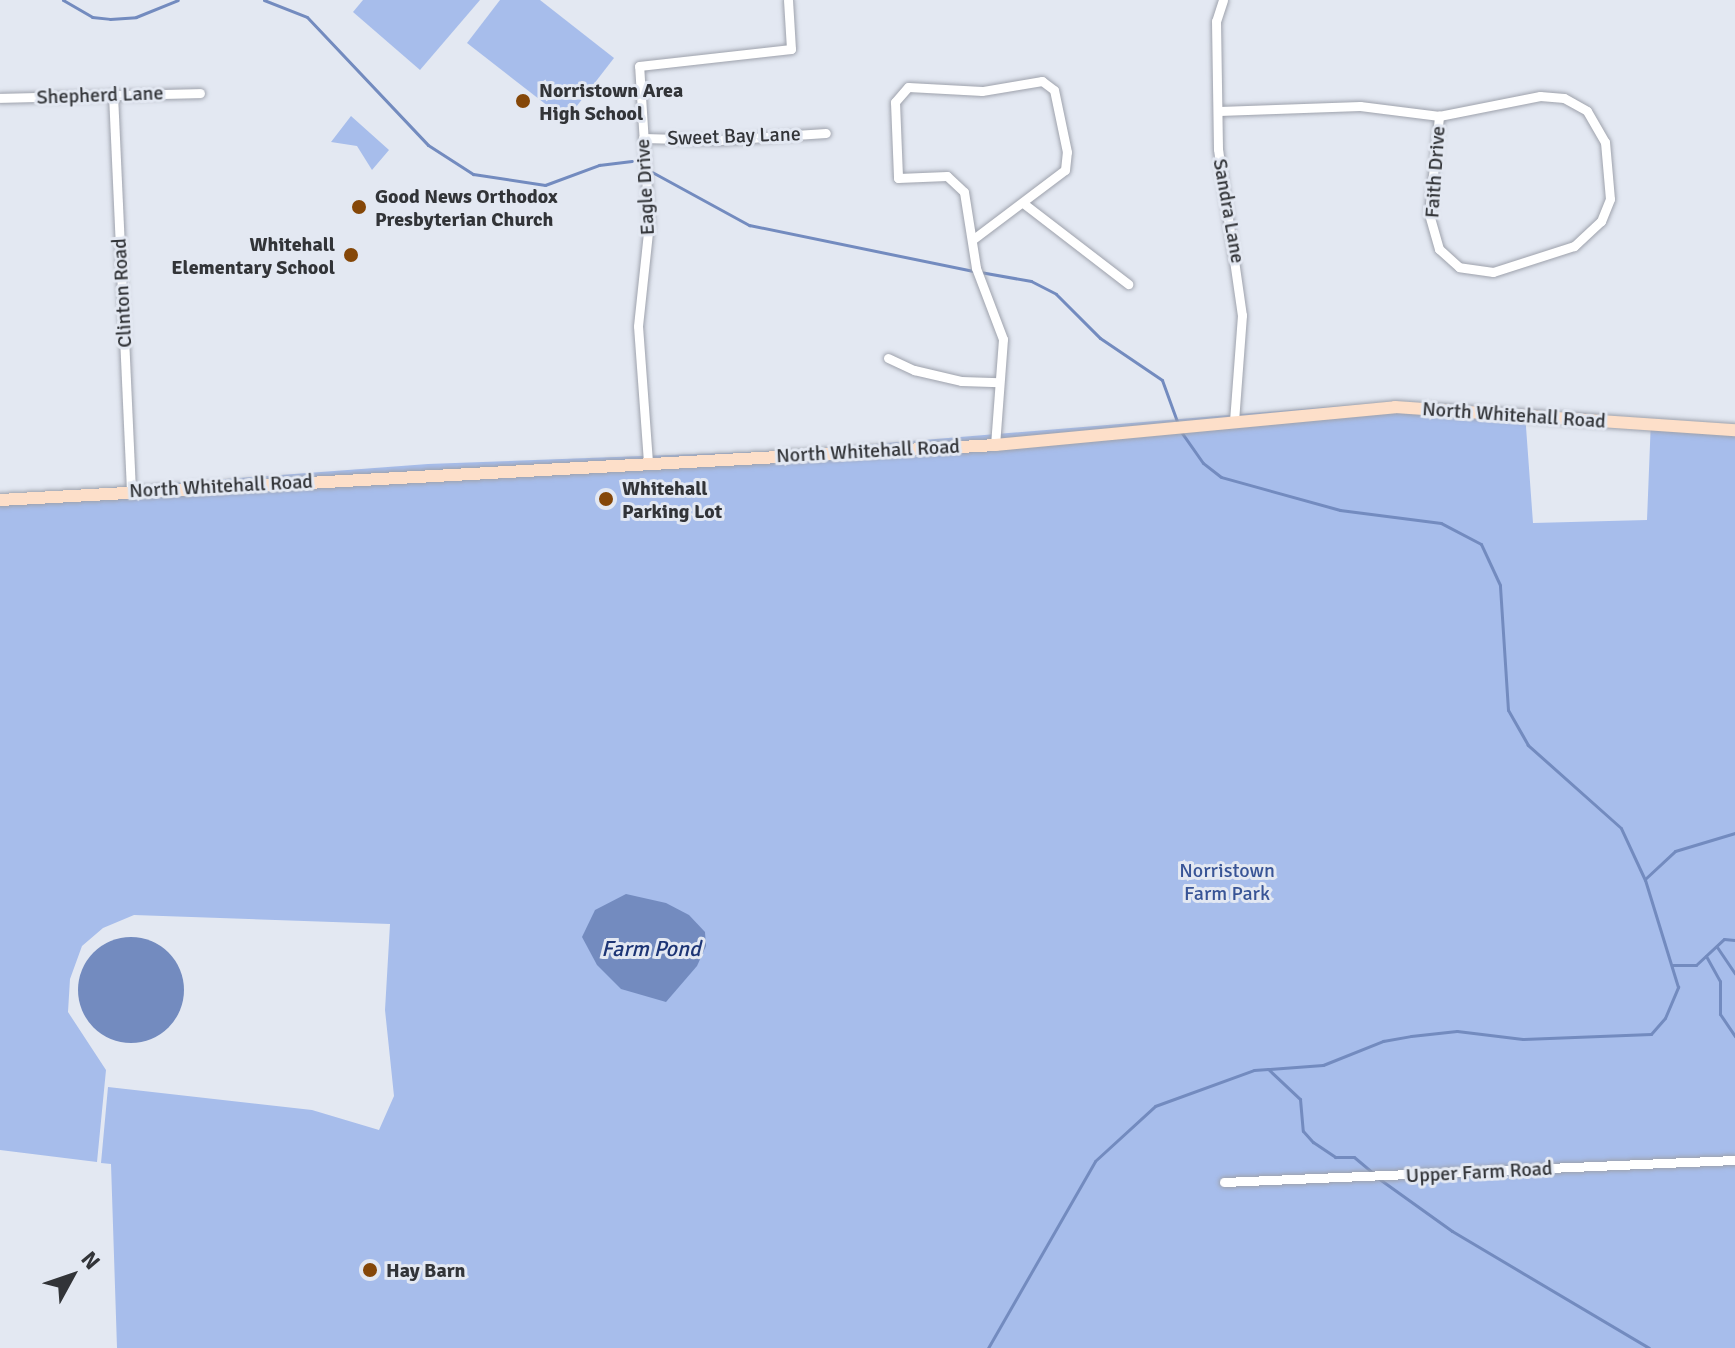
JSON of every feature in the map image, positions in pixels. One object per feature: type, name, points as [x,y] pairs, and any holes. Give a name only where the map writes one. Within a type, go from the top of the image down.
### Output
[{"type":"main road","name":"North Whitehall Road","points":[[0,500],[995,445],[1395,407],[1735,430]]},
{"type":"street","name":"Eagle Drive","points":[[648,462],[638,341],[649,223],[639,66],[791,49],[788,0]]},
{"type":"street","name":"Sandra Lane","points":[[1223,0],[1216,21],[1218,149],[1242,315],[1234,422]]},
{"type":"street","points":[[972,240],[1059,177],[1068,161],[1050,84],[1033,81],[982,91],[934,85],[900,91],[893,115],[898,178],[956,180],[966,201],[976,268],[1003,339],[995,445]]},
{"type":"street","name":"Shepherd Lane","points":[[0,98],[200,93]]},
{"type":"street","name":"Clinton Road","points":[[113,94],[131,491]]},
{"type":"street","name":"Faith Drive","points":[[1219,111],[1360,106],[1439,116],[1540,96],[1575,102],[1596,121],[1605,142],[1610,199],[1606,213],[1574,246],[1486,274],[1459,267],[1439,249],[1429,215],[1439,116]]},
{"type":"street","name":"Sweet Bay Lane","points":[[643,138],[719,140],[826,133]]},
{"type":"street","points":[[1023,203],[1128,284]]},
{"type":"street","points":[[888,358],[914,370],[961,381],[999,382]]},
{"type":"street","name":"Upper Farm Road","points":[[1224,1182],[1735,1160]]},
{"type":"green space","points":[[363,0],[480,0],[420,70],[353,12]]},
{"type":"green space","points":[[500,0],[540,0],[614,58],[566,120],[467,43]]},
{"type":"green space","points":[[351,116],[389,150],[372,170],[357,146],[331,142]]},
{"type":"green space","name":"Norristown Farm Park","points":[[1376,403],[1525,413],[1533,523],[1647,520],[1651,419],[1735,430],[1735,1348],[117,1348],[111,1164],[101,1163],[108,1087],[312,1110],[379,1130],[394,1096],[385,1010],[390,924],[134,915],[103,928],[82,946],[70,979],[68,1012],[106,1070],[97,1162],[0,1150],[0,496],[428,464],[802,450]]},
{"type":"water","name":"Farm Pond","points":[[626,894],[666,903],[689,915],[705,932],[706,946],[697,966],[666,1002],[621,989],[597,965],[582,937],[595,910]]},
{"type":"water","points":[[131,937],[151,941],[168,953],[180,970],[184,990],[180,1010],[168,1027],[151,1039],[131,1043],[111,1039],[94,1027],[82,1010],[78,990],[82,970],[94,953],[111,941]]},
{"type":"waterway","points":[[63,0],[92,17],[110,19],[136,17],[178,0]]},
{"type":"waterway","points":[[264,0],[307,17],[428,145],[473,174],[545,185],[599,165],[632,161]]},
{"type":"waterway","points":[[652,172],[749,225],[973,271]]},
{"type":"waterway","points":[[980,272],[1031,281],[1056,294],[1100,338],[1162,380],[1178,424]]},
{"type":"waterway","points":[[988,1348],[1095,1161],[1155,1106],[1254,1070],[1323,1065],[1383,1041],[1411,1036],[1457,1031],[1523,1039],[1651,1034],[1665,1018],[1678,987],[1645,880],[1621,828],[1528,745],[1508,710],[1500,585],[1481,544],[1441,523],[1340,510],[1221,477],[1203,463],[1181,431]]},
{"type":"waterway","points":[[1645,879],[1675,851],[1735,833]]},
{"type":"waterway","points":[[1673,965],[1696,965],[1724,939],[1735,940]]},
{"type":"waterway","points":[[1717,947],[1735,974]]},
{"type":"waterway","points":[[1706,956],[1720,981],[1720,1014],[1735,1036]]},
{"type":"waterway","points":[[1268,1069],[1300,1099],[1303,1131],[1313,1142],[1335,1157],[1354,1157],[1373,1173]]},
{"type":"waterway","points":[[1378,1178],[1452,1231],[1649,1348]]},
{"type":"place","name":"Norristown Area High School","points":[[523,101]]},
{"type":"place","name":"Good News Orthodox Presbyterian Church","points":[[359,207]]},
{"type":"place","name":"Whitehall Elementary School","points":[[351,255]]},
{"type":"place","name":"Whitehall Parking Lot","points":[[606,499]]},
{"type":"place","name":"Hay Barn","points":[[370,1270]]}]
